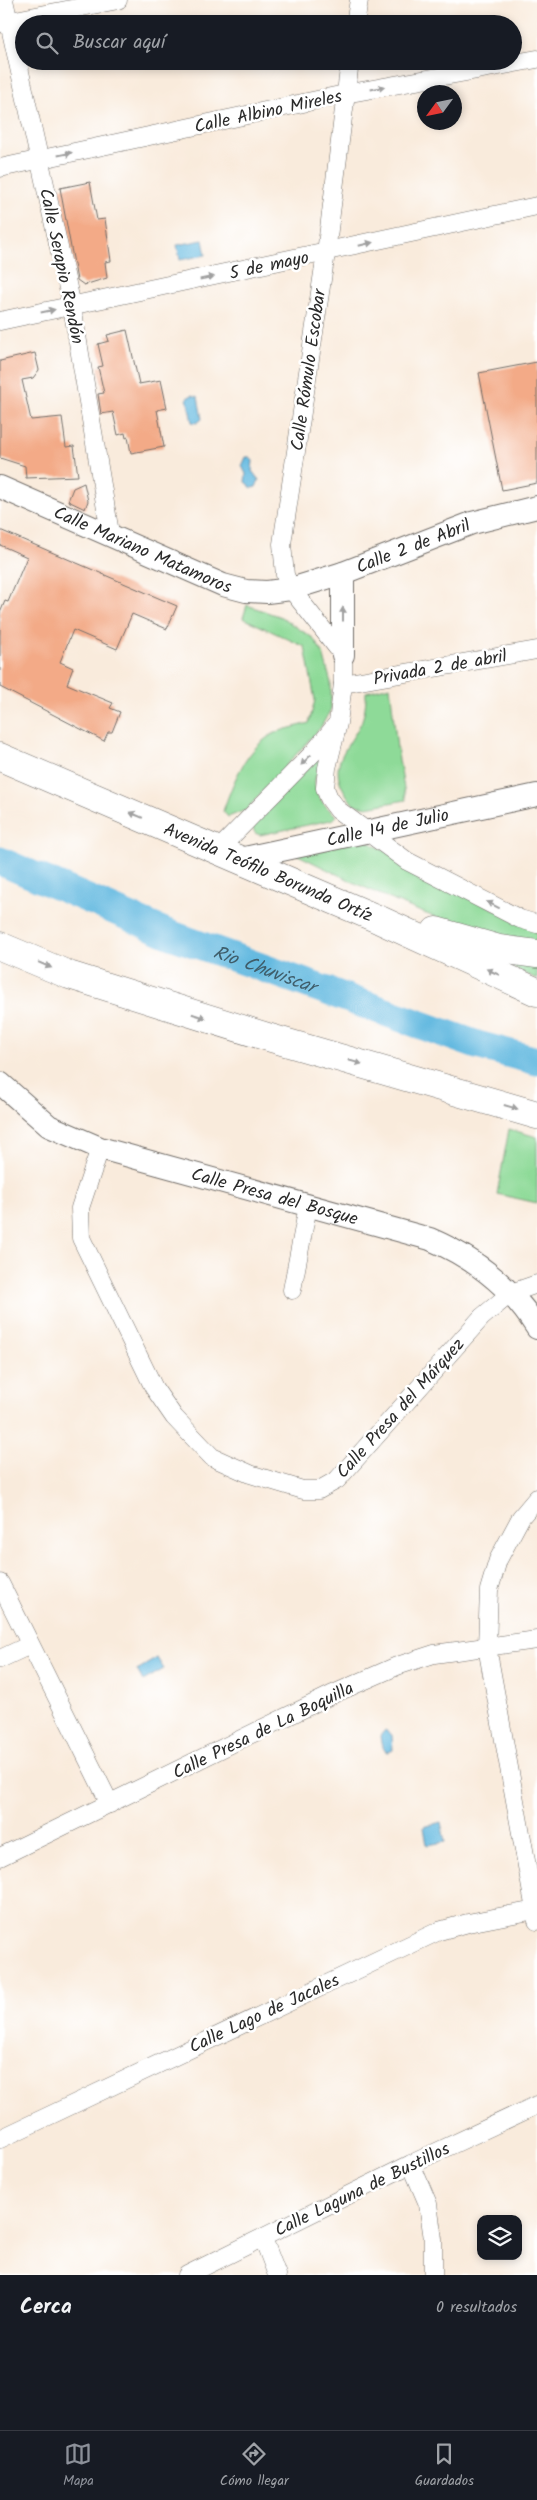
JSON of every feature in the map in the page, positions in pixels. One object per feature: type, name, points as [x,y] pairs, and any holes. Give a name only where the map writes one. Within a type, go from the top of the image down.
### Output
[{"type":"main road","name":"Avenida Teófilo Borunda Ortíz","points":[[0,757],[380,920],[537,992]]},
{"type":"main road","points":[[380,920],[435,931],[499,949],[537,954]]},
{"type":"main road","points":[[0,946],[88,981],[271,1038],[537,1115]]},
{"type":"street","name":"Calle Serapio Rendón","points":[[4,0],[4,22],[15,65]]},
{"type":"street","points":[[40,15],[118,0]]},
{"type":"street","points":[[356,15],[359,0]]},
{"type":"street","name":"Calle Albino Mireles","points":[[522,62],[537,59]]},
{"type":"street","name":"Calle Serapio Rendón","points":[[16,70],[72,306],[110,534]]},
{"type":"street","name":"Calle Rómulo Escobar","points":[[291,589],[285,575],[282,544],[326,253],[349,70]]},
{"type":"street","name":"Calle Albino Mireles","points":[[0,168],[345,94],[477,70]]},
{"type":"street","name":"5 de mayo","points":[[0,321],[326,253],[537,206]]},
{"type":"street","name":"Calle Mariano Matamoros","points":[[0,486],[223,585],[246,592],[291,589]]},
{"type":"street","name":"Calle 2 de Abril","points":[[291,589],[343,573],[472,523],[537,507]]},
{"type":"street","points":[[343,573],[343,684],[338,723],[327,768],[325,788],[329,798],[338,810],[407,861],[520,919],[537,924]]},
{"type":"street","points":[[291,589],[343,655]]},
{"type":"street","name":"Privada 2 de abril","points":[[343,684],[537,650]]},
{"type":"street","points":[[229,855],[338,723]]},
{"type":"street","name":"Calle 14 de Julio","points":[[229,855],[368,831],[537,795]]},
{"type":"street","name":"Calle Presa del Bosque","points":[[0,1084],[49,1126],[100,1148],[430,1239],[452,1248],[489,1272],[510,1293],[537,1328]]},
{"type":"street","name":"Calle Presa del Márquez","points":[[100,1148],[80,1208],[82,1238],[93,1264],[154,1388],[174,1418],[212,1456],[250,1474],[302,1490],[319,1490],[337,1480],[482,1317],[510,1293]]},
{"type":"street","points":[[292,1290],[308,1206]]},
{"type":"street","points":[[510,1293],[537,1284]]},
{"type":"street","points":[[536,1916],[487,1647],[489,1590],[498,1560],[521,1517],[537,1498]]},
{"type":"street","points":[[0,1583],[110,1804]]},
{"type":"street","name":"Calle Presa de La Boquilla","points":[[0,1857],[322,1700],[397,1666],[434,1654],[537,1640]]},
{"type":"street","points":[[0,1659],[30,1645]]},
{"type":"street","name":"Calle Lago de Jacales","points":[[0,2139],[439,1931],[468,1923],[536,1916]]},
{"type":"street","name":"Calle Laguna de Bustillos","points":[[187,2275],[411,2164],[537,2105]]},
{"type":"street","points":[[411,2164],[428,2204],[433,2239],[433,2275]]},
{"type":"street","points":[[263,2238],[278,2275]]},
{"type":"green space","points":[[247,605],[281,617],[313,638],[323,653],[331,683],[331,709],[321,727],[246,810],[228,817],[223,811],[235,779],[247,759],[271,735],[309,723],[315,700],[305,647],[243,618]]},
{"type":"green space","points":[[390,686],[397,748],[406,800],[367,807],[353,804],[339,780],[339,762],[361,723],[365,708],[366,692]]},
{"type":"green space","points":[[318,757],[320,763],[315,779],[316,790],[325,805],[337,816],[331,820],[260,835],[255,833],[253,828],[257,822]]},
{"type":"green space","points":[[363,839],[537,932],[537,942],[499,936],[462,927],[377,893],[294,853]]},
{"type":"green space","points":[[488,957],[537,962],[537,979]]},
{"type":"green space","points":[[509,1129],[537,1137],[537,1203],[497,1194]]},
{"type":"water","points":[[203,240],[206,255],[180,260],[177,245]]},
{"type":"water","points":[[192,395],[198,397],[202,419],[197,423],[192,422],[187,398]]},
{"type":"water","points":[[246,457],[250,457],[253,461],[252,471],[259,480],[256,487],[252,488],[245,482],[246,474],[242,466]]},
{"type":"water","points":[[157,1658],[164,1669],[143,1681],[137,1670]]},
{"type":"water","points":[[385,1730],[392,1735],[393,1750],[389,1752],[385,1751],[381,1743],[380,1736]]},
{"type":"water","points":[[441,1822],[445,1842],[427,1845],[424,1827]]},
{"type":"building","points":[[90,182],[97,220],[105,219],[111,261],[105,262],[107,278],[84,285],[77,280],[60,188]]},
{"type":"building","points":[[127,330],[139,384],[161,380],[167,408],[157,410],[164,447],[131,453],[128,437],[126,438],[125,433],[118,435],[113,412],[101,414],[98,394],[104,393],[98,367],[103,366],[98,344],[109,341],[107,335]]},
{"type":"building","points":[[35,353],[39,370],[33,378],[22,380],[31,420],[62,417],[66,447],[74,446],[78,476],[26,478],[25,466],[0,458],[0,361]]},
{"type":"building","points":[[537,362],[537,483],[502,490],[479,373]]},
{"type":"building","points":[[84,483],[88,501],[85,509],[68,501],[73,488]]},
{"type":"building","points":[[0,530],[177,606],[167,629],[132,614],[117,649],[73,630],[60,662],[73,668],[67,684],[113,703],[110,708],[120,712],[112,732],[108,732],[104,741],[0,687],[0,613],[5,601],[8,602],[27,557],[0,545]]},
{"type":"waterway","name":"Rio Chuviscar","points":[[0,861],[169,934],[477,1045],[537,1061]]}]
